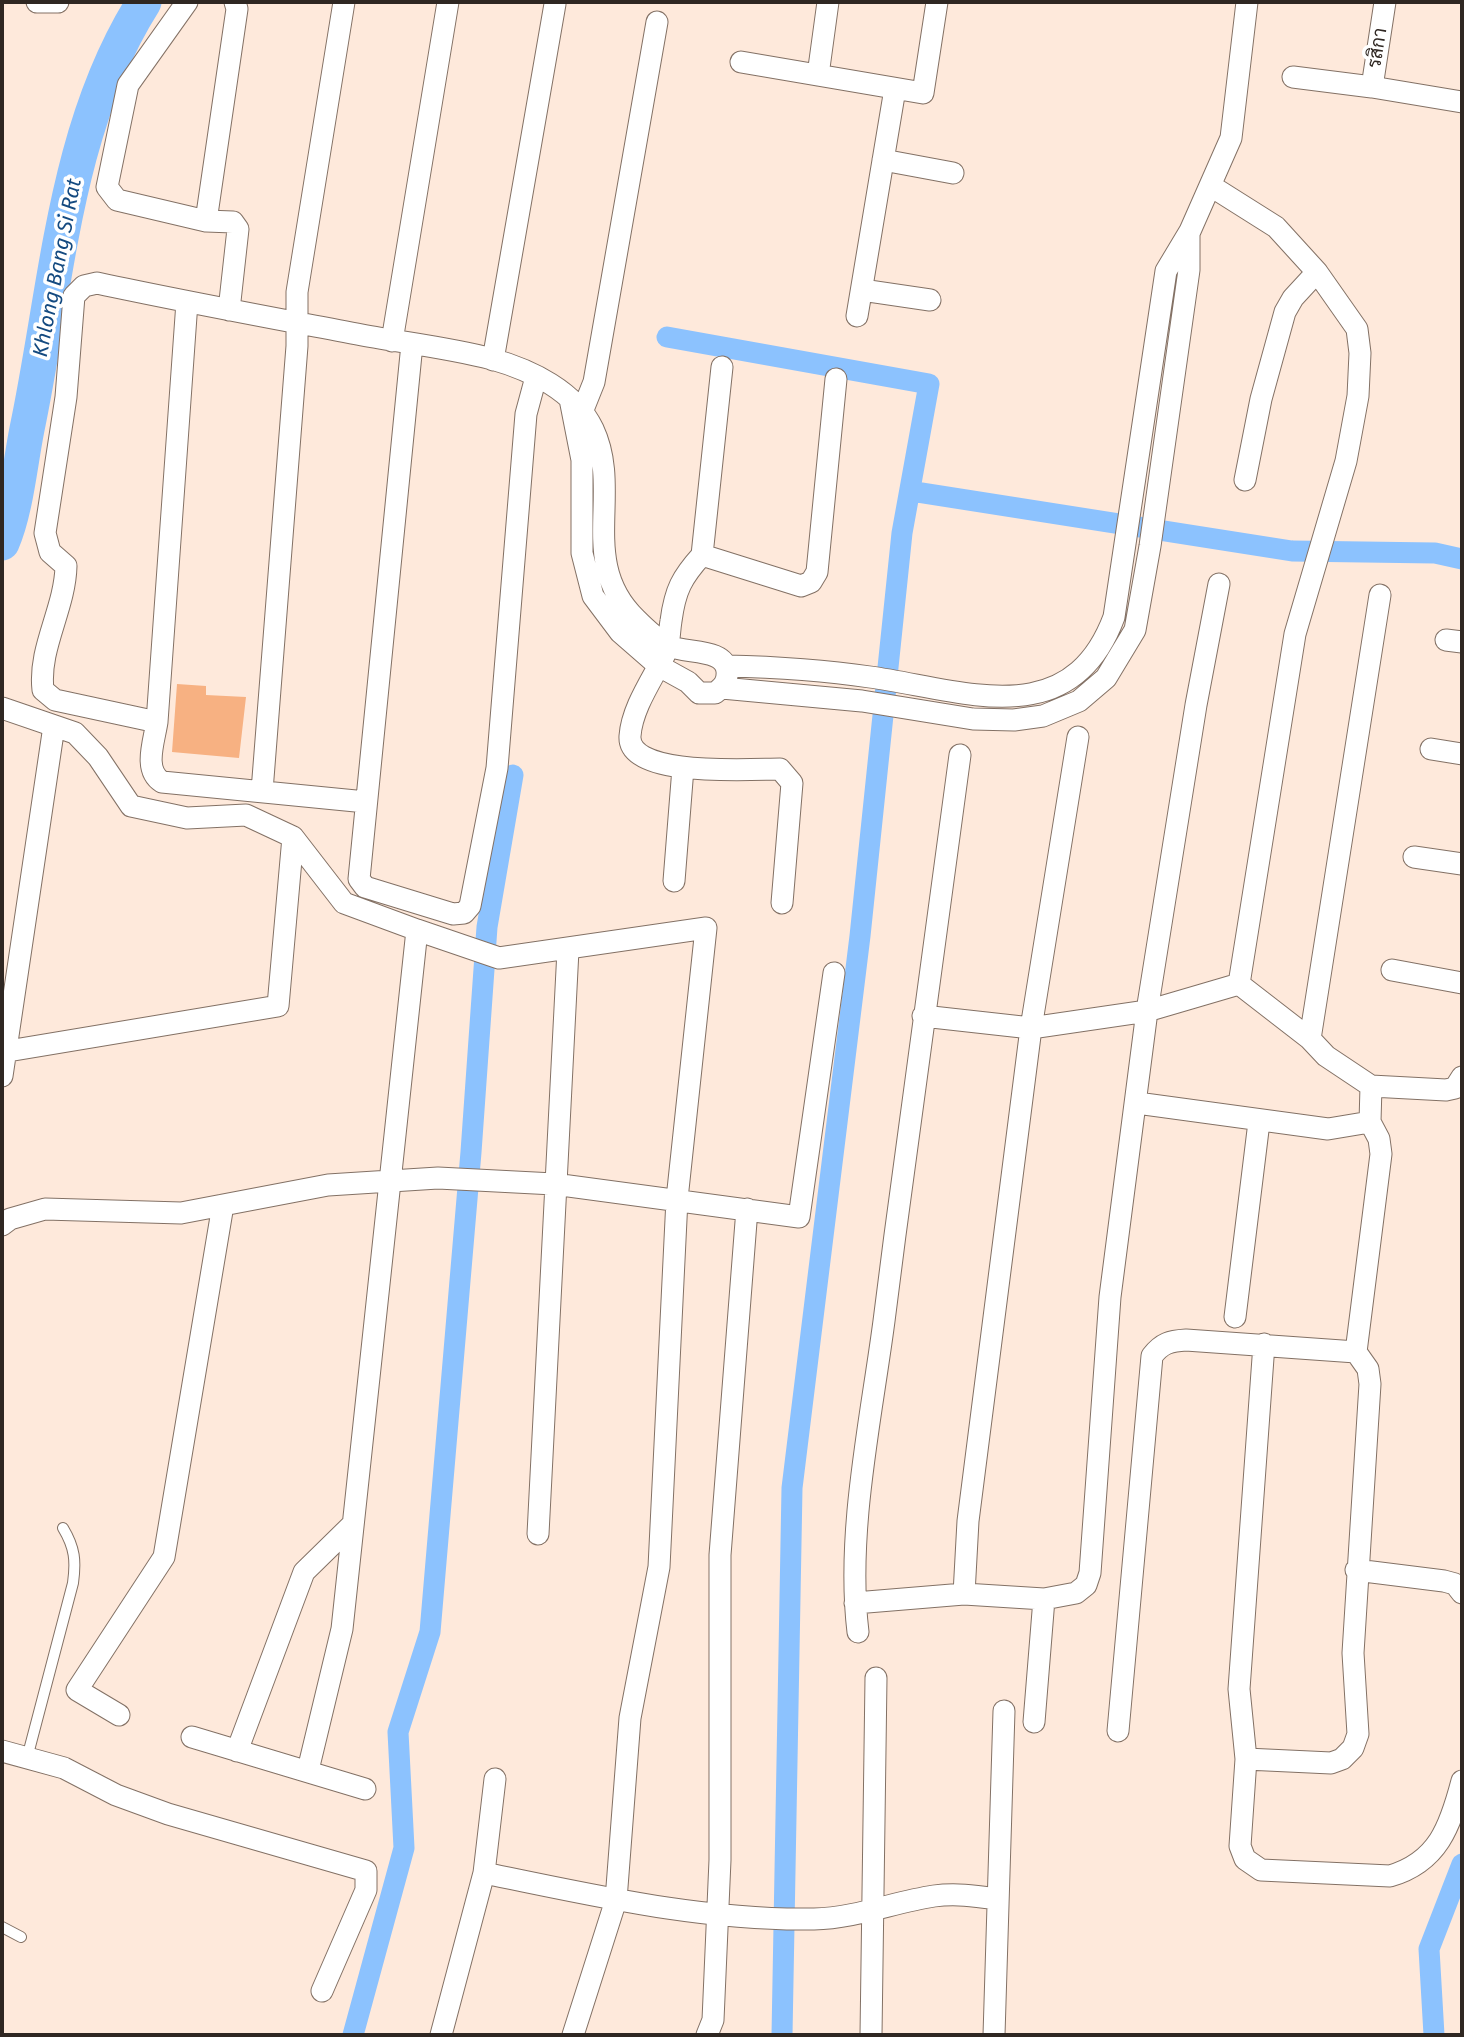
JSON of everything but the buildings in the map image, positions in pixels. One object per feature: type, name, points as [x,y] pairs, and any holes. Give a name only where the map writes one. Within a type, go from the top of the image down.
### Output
[{"type":"street","points":[[37,2],[58,2]]},
{"type":"street","points":[[187,2],[128,85],[107,187],[117,200],[206,220],[233,222],[239,229],[229,310]]},
{"type":"street","points":[[206,220],[237,9],[235,2]]},
{"type":"street","points":[[262,791],[298,323],[297,292],[344,2]]},
{"type":"street","points":[[449,2],[402,342],[366,802],[358,869],[359,879],[365,887],[453,914],[464,913],[470,905],[498,768],[526,414],[536,377]]},
{"type":"street","points":[[818,75],[828,2]]},
{"type":"street","points":[[741,62],[923,93],[937,2]]},
{"type":"street","points":[[726,666],[866,676],[977,696],[1018,698],[1049,690],[1084,667],[1105,641],[1114,617],[1126,545],[1166,271],[1211,187],[1231,138],[1247,2]]},
{"type":"street","name":"รสิกา","points":[[1385,2],[1372,87],[1462,102]]},
{"type":"street","points":[[493,360],[555,4]]},
{"type":"street","points":[[157,722],[55,700],[43,690],[41,670],[65,584],[66,566],[50,552],[45,533],[66,397],[74,296],[84,286],[97,284],[493,360],[536,377],[576,412],[603,457],[602,550],[612,587],[635,618],[669,645],[699,655],[715,655],[726,666],[728,674],[722,688],[715,693],[699,693],[688,682],[659,666],[620,632],[593,596],[582,553],[582,460],[576,412],[594,382],[657,22]]},
{"type":"street","points":[[1293,77],[1372,87]]},
{"type":"street","points":[[857,316],[895,89]]},
{"type":"street","points":[[883,160],[953,173]]},
{"type":"street","points":[[1211,187],[1276,227],[1317,272],[1357,329],[1360,353],[1358,396],[1333,511],[1308,583],[1283,699],[1239,984]]},
{"type":"street","points":[[722,688],[862,702],[973,719],[1014,720],[1043,716],[1079,701],[1106,678],[1135,630],[1156,508],[1189,270],[1189,231]]},
{"type":"street","points":[[1245,480],[1261,399],[1285,312],[1293,298],[1317,272]]},
{"type":"street","points":[[862,290],[930,300]]},
{"type":"street","points":[[187,302],[157,722],[150,767],[154,777],[162,782],[366,802]]},
{"type":"street","points":[[722,367],[702,555],[681,579],[671,619],[669,645],[642,699],[630,734],[631,748],[639,756],[683,768],[780,769],[788,775],[792,783],[782,903]]},
{"type":"street","points":[[702,555],[730,562],[780,582],[801,586],[811,582],[818,564],[836,379]]},
{"type":"street","points":[[855,1603],[964,1594],[1044,1599],[1076,1592],[1086,1585],[1090,1573],[1110,1297],[1147,1011],[1196,705],[1219,584]]},
{"type":"street","points":[[1310,1039],[1380,595]]},
{"type":"street","points":[[688,682],[688,666],[699,655]]},
{"type":"street","points":[[973,719],[977,696]]},
{"type":"street","points":[[2,708],[75,733],[98,757],[131,806],[187,818],[247,815],[293,837],[344,903],[499,958],[706,928],[677,1199],[659,1567],[630,1718],[616,1900],[573,2035]]},
{"type":"street","points":[[2,1076],[3,1052],[54,726]]},
{"type":"street","points":[[964,1594],[968,1521],[1031,1028],[1078,737]]},
{"type":"street","points":[[1431,749],[1462,754]]},
{"type":"street","points":[[858,1632],[855,1603],[860,1503],[960,755]]},
{"type":"street","points":[[674,881],[683,768]]},
{"type":"street","points":[[3,1052],[278,1006],[293,837]]},
{"type":"street","points":[[1414,857],[1462,864]]},
{"type":"street","points":[[308,1770],[342,1629],[392,1182],[416,930]]},
{"type":"street","points":[[538,1534],[568,950]]},
{"type":"street","points":[[1392,970],[1462,983]]},
{"type":"street","points":[[2,1224],[45,1209],[181,1213],[328,1185],[438,1178],[554,1184],[799,1217],[834,973]]},
{"type":"street","points":[[923,1016],[1031,1028],[1147,1011],[1239,984]]},
{"type":"street","points":[[1239,984],[1310,1039],[1326,1056],[1371,1086],[1446,1090],[1455,1088],[1462,1077]]},
{"type":"street","points":[[1246,1759],[1331,1763],[1342,1759],[1353,1748],[1357,1734],[1353,1653],[1356,1570],[1370,1384],[1367,1369],[1356,1352],[1381,1154],[1379,1139],[1370,1122],[1371,1086]]},
{"type":"street","points":[[1137,1103],[1259,1122],[1328,1129],[1370,1122]]},
{"type":"street","points":[[1235,1317],[1259,1122]]},
{"type":"street","points":[[119,1715],[78,1690],[164,1557],[223,1205]]},
{"type":"street","points":[[707,2035],[713,2020],[718,1917],[720,1555],[747,1209]]},
{"type":"street","points":[[1118,1731],[1152,1356],[1160,1346],[1171,1341],[1264,1344],[1356,1352]]},
{"type":"street","points":[[1264,1344],[1239,1689],[1246,1759],[1240,1846],[1245,1859],[1261,1870],[1390,1876],[1407,1871],[1434,1853],[1462,1782]]},
{"type":"street","points":[[237,1751],[304,1572],[352,1525]]},
{"type":"street","points":[[1356,1570],[1444,1581],[1455,1584],[1462,1593]]},
{"type":"street","points":[[1034,1722],[1044,1599]]},
{"type":"street","points":[[871,2035],[876,1678]]},
{"type":"street","points":[[994,2035],[1004,1712]]},
{"type":"street","points":[[192,1737],[365,1789]]},
{"type":"street","points":[[2,1751],[64,1768],[116,1795],[168,1814],[366,1871],[366,1890],[322,1991]]},
{"type":"street","points":[[441,2035],[484,1873],[495,1779]]},
{"type":"street","points":[[484,1873],[616,1900],[718,1917],[817,1919],[874,1911],[954,1894],[998,1899]]},
{"type":"lane","points":[[27,1758],[73,1583],[76,1562],[73,1545],[63,1528]]},
{"type":"lane","points":[[2,1927],[21,1937]]},
{"type":"waterway","name":"Khlong Bang Si Rat","points":[[2,543],[14,502],[56,264],[80,155],[96,102],[117,51],[144,2]]},
{"type":"waterway","points":[[667,337],[929,384],[902,533],[860,936],[792,1488],[782,2035]]},
{"type":"waterway","points":[[910,491],[1292,551],[1435,553],[1462,559]]},
{"type":"waterway","points":[[353,2035],[404,1848],[398,1732],[430,1632],[471,1152],[487,927],[513,775]]},
{"type":"waterway","points":[[1434,2035],[1429,1949],[1462,1864]]}]
